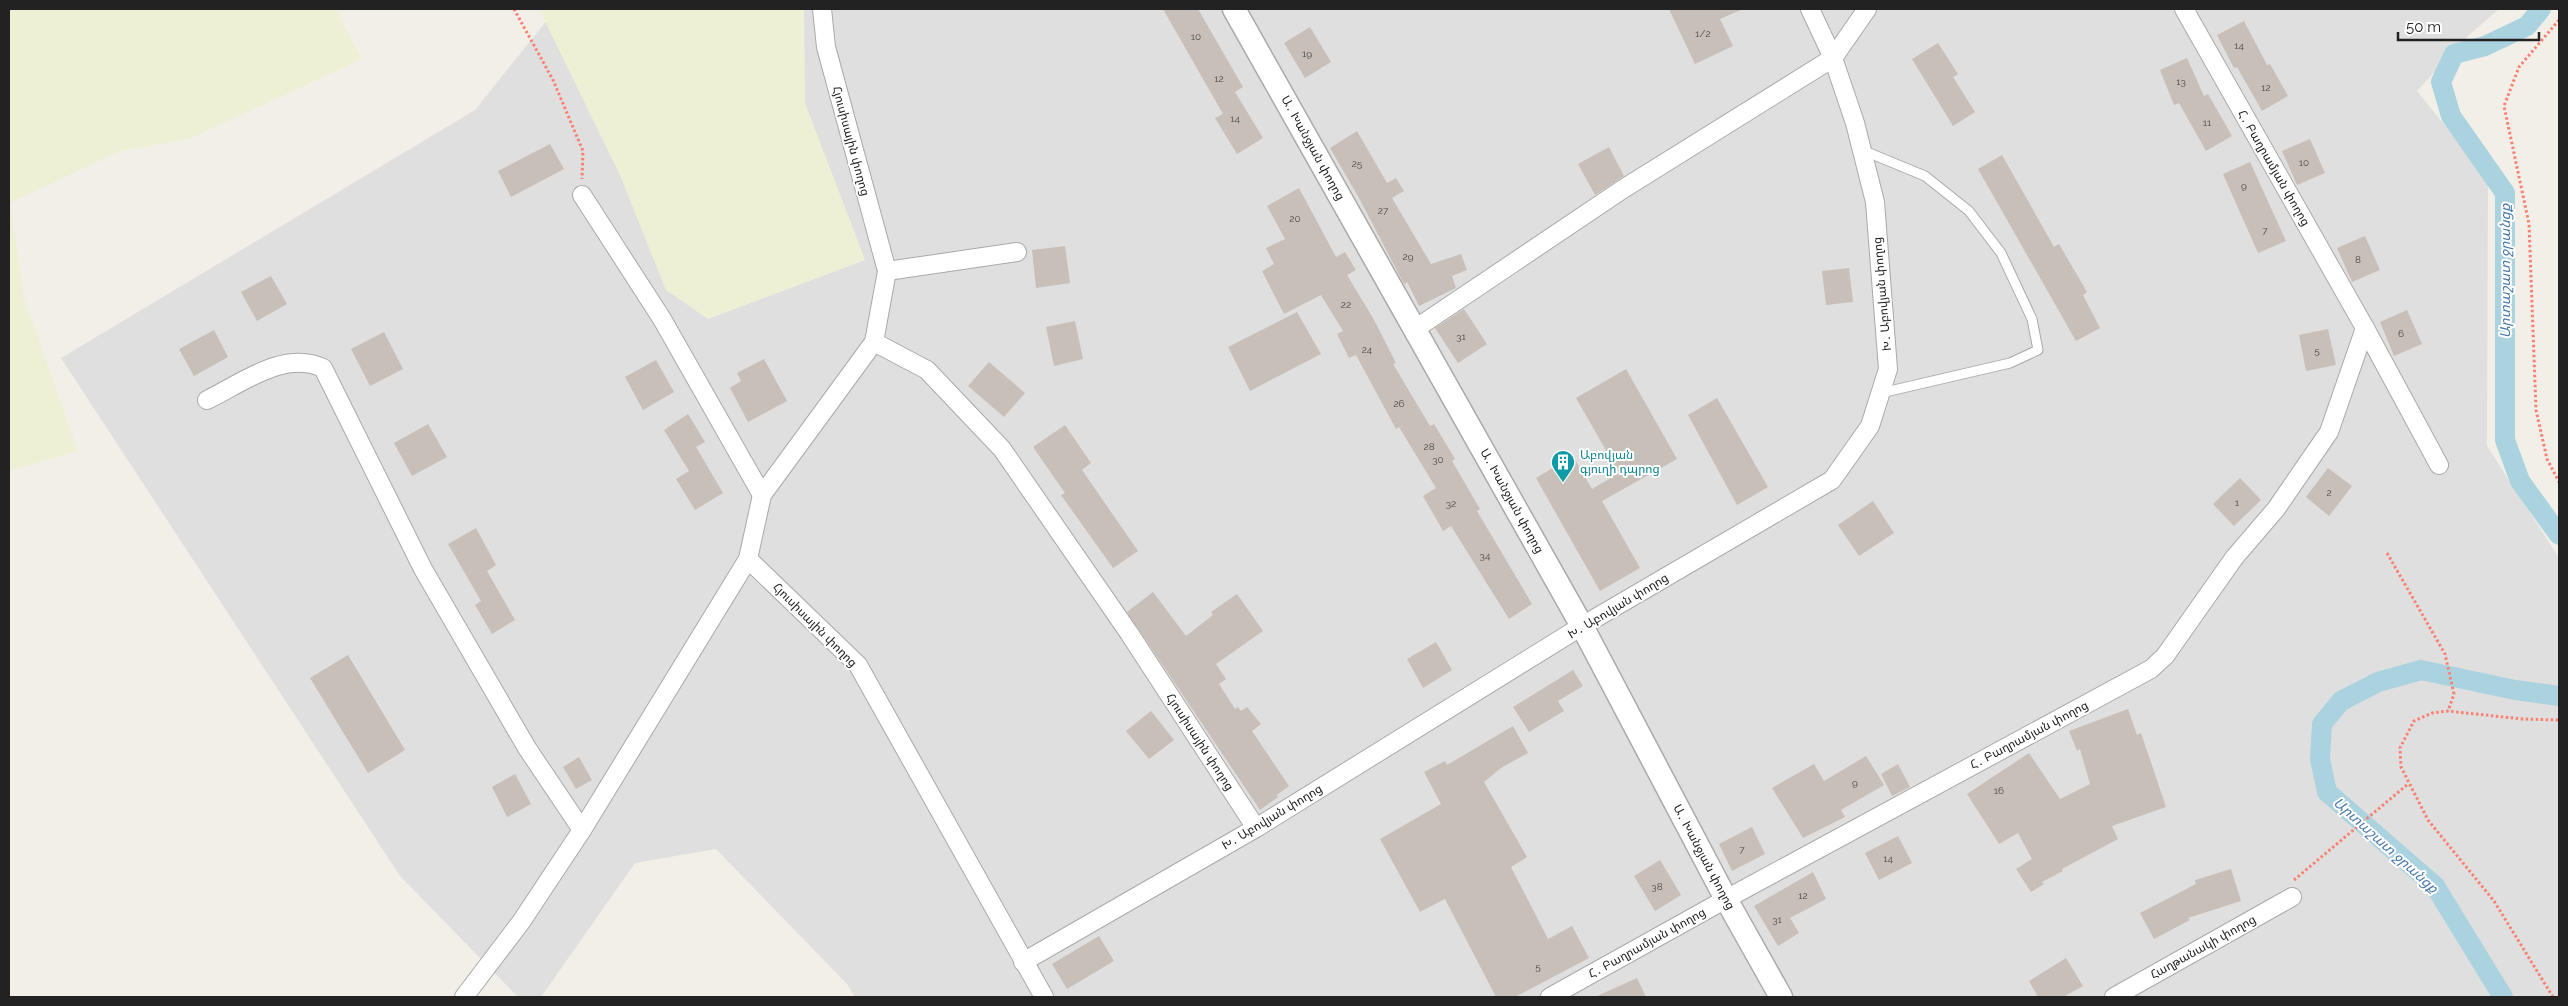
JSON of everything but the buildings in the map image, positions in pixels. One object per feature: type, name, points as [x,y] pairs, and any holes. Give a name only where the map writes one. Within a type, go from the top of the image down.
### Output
[{"type":"street","name":"Հյուսիսային փողոց","points":[[822,9],[826,47],[887,271],[874,342],[762,495],[748,559],[858,666],[1044,997]]},
{"type":"street","name":"Ա․ Խանջյան փողոց","points":[[1234,9],[1582,626],[1726,899],[1781,997]]},
{"type":"street","name":"Խ․ Աբովյան փողոց","points":[[1023,962],[1256,828],[1582,626],[1832,480],[1870,426],[1888,369],[1875,202],[1862,150],[1833,58],[1810,9]]},
{"type":"street","points":[[1414,329],[1623,189],[1833,58],[1868,9]]},
{"type":"street","name":"Հ․ Բաղրամյան փողոց","points":[[2184,9],[2365,328],[2439,465]]},
{"type":"street","points":[[582,195],[662,319],[762,495]]},
{"type":"street","points":[[887,271],[1017,252]]},
{"type":"street","name":"Հ․ Բաղրամյան փողոց","points":[[1550,997],[1726,899],[2151,669],[2166,656],[2234,558],[2276,510],[2330,432],[2365,328]]},
{"type":"street","name":"Հյուսիսային փողոց","points":[[874,342],[927,370],[1002,449],[1129,633],[1256,828]]},
{"type":"street","points":[[207,400],[282,363],[310,362],[323,368],[423,569],[527,748],[582,830]]},
{"type":"street","points":[[464,997],[521,922],[582,830],[748,559]]},
{"type":"street","name":"Հաղթանակի փողոց","points":[[2114,997],[2292,897]]},
{"type":"lane","points":[[1862,150],[1925,176],[1968,211],[2001,254],[2032,319],[2038,350],[2010,362],[1881,393]]},
{"type":"path","points":[[514,9],[552,80],[583,152],[582,195]]},
{"type":"path","points":[[2559,20],[2519,67],[2504,106],[2529,224],[2536,410],[2547,459],[2559,482]]},
{"type":"path","points":[[2387,553],[2445,654],[2454,694],[2448,711]]},
{"type":"path","points":[[2553,997],[2494,901],[2428,820],[2401,767],[2400,748],[2414,721],[2432,713],[2448,711],[2522,719],[2559,720]]},
{"type":"path","points":[[2292,897],[2292,881],[2408,784]]},
{"type":"shaded area","points":[[556,9],[2499,9],[2469,35],[2417,91],[2488,179],[2487,446],[2559,558],[2559,997],[855,997],[847,984],[716,849],[635,863],[541,997],[518,997],[400,876],[61,358],[475,110]]},
{"type":"green space","points":[[9,9],[335,9],[362,59],[189,139],[120,151],[10,203],[24,298],[78,451],[9,471]]},
{"type":"green space","points":[[539,9],[804,9],[805,103],[865,260],[708,319],[666,290],[620,175]]},
{"type":"waterway","name":"Արտաշատ ջրանցք","points":[[2541,9],[2527,26],[2485,46],[2454,54],[2441,82],[2451,116],[2505,193],[2505,440],[2520,481],[2559,535]]},
{"type":"waterway","name":"Արտաշատ ջրանցք","points":[[2503,997],[2435,886],[2327,792],[2320,759],[2322,724],[2341,701],[2378,682],[2421,670],[2515,690],[2559,696]]},
{"type":"place","name":"Աբովյան գյուղի դպրոց","points":[[1563,483]]}]
